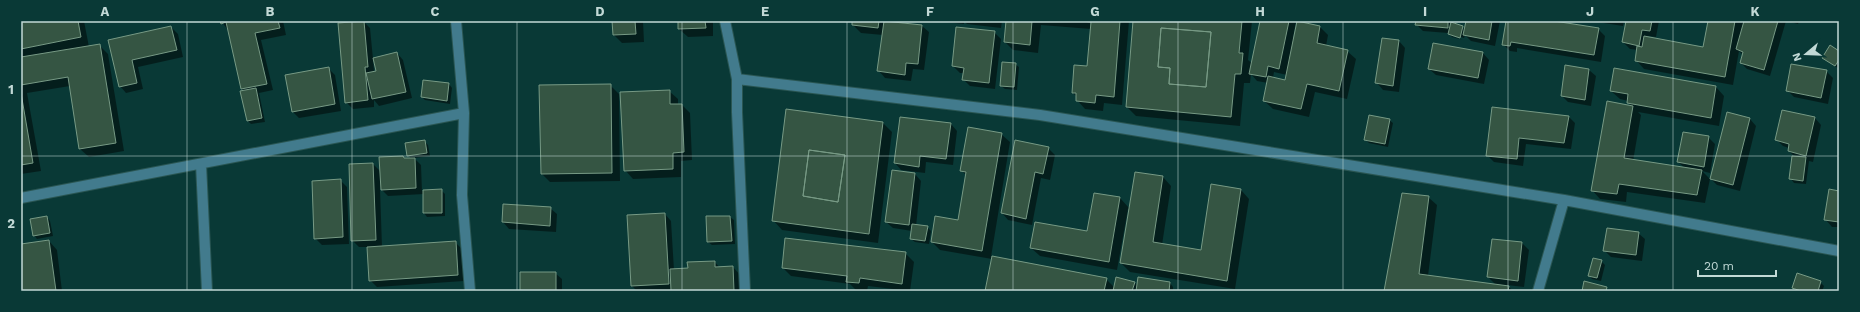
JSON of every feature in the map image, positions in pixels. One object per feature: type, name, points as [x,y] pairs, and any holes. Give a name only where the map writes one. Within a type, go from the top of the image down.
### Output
[{"type":"street","points":[[456,21],[464,113],[462,195],[470,291]]},
{"type":"street","points":[[725,21],[737,79],[737,112],[745,291]]},
{"type":"street","points":[[737,79],[1040,115],[1564,200],[1839,250]]},
{"type":"street","points":[[21,198],[464,113]]},
{"type":"street","points":[[202,164],[207,291]]},
{"type":"street","points":[[1538,291],[1564,200]]},
{"type":"building","points":[[21,21],[78,21],[81,37],[21,49]]},
{"type":"building","points":[[220,21],[278,21],[280,28],[255,33],[267,84],[241,89],[226,22],[221,24]]},
{"type":"building","points":[[364,21],[368,67],[365,67],[368,100],[345,103],[338,23]]},
{"type":"building","points":[[612,21],[635,21],[636,34],[613,35]]},
{"type":"building","points":[[678,21],[705,21],[706,28],[678,29]]},
{"type":"building","points":[[852,21],[879,21],[878,28],[852,25]]},
{"type":"building","points":[[884,21],[922,25],[918,64],[906,63],[905,75],[877,71]]},
{"type":"building","points":[[1006,21],[1032,21],[1030,45],[1004,42]]},
{"type":"building","points":[[1082,21],[1120,21],[1114,97],[1096,95],[1095,103],[1076,101],[1076,93],[1072,93],[1074,65],[1087,66],[1091,22]]},
{"type":"building","points":[[1133,21],[1242,21],[1239,53],[1243,53],[1241,74],[1235,74],[1231,117],[1126,107]],"holes":[[[1161,28],[1211,32],[1206,87],[1169,84],[1170,68],[1158,67]]]},
{"type":"building","points":[[1260,21],[1289,21],[1279,69],[1268,66],[1266,77],[1249,74]]},
{"type":"building","points":[[1297,21],[1320,26],[1317,43],[1348,50],[1339,91],[1307,84],[1301,109],[1263,101],[1268,76],[1285,80]]},
{"type":"building","points":[[1416,21],[1448,21],[1448,28],[1415,25]]},
{"type":"building","points":[[1466,21],[1492,21],[1489,40],[1463,35]]},
{"type":"building","points":[[1506,21],[1554,21],[1599,28],[1594,55],[1511,42],[1510,46],[1502,45]]},
{"type":"building","points":[[1626,21],[1652,21],[1650,31],[1642,30],[1639,46],[1622,42]]},
{"type":"building","points":[[1708,21],[1735,21],[1725,77],[1635,61],[1637,46],[1642,47],[1644,36],[1703,47]]},
{"type":"building","points":[[1744,21],[1778,21],[1764,70],[1740,63],[1743,52],[1736,49]]},
{"type":"building","points":[[1451,22],[1463,26],[1460,38],[1448,34]]},
{"type":"building","points":[[171,26],[177,50],[132,60],[137,83],[119,87],[108,40]]},
{"type":"building","points":[[956,27],[995,31],[989,83],[962,80],[964,68],[952,66]]},
{"type":"building","points":[[1161,28],[1211,32],[1206,87],[1169,84],[1170,68],[1158,67]]},
{"type":"building","points":[[1382,38],[1399,40],[1393,86],[1375,83]]},
{"type":"building","points":[[1433,43],[1483,52],[1478,78],[1428,69]]},
{"type":"building","points":[[100,44],[116,143],[79,149],[68,77],[21,85],[21,57]]},
{"type":"building","points":[[1830,45],[1839,51],[1839,60],[1835,66],[1822,58]]},
{"type":"building","points":[[397,52],[406,92],[372,99],[366,73],[376,71],[373,58]]},
{"type":"building","points":[[1002,62],[1016,63],[1014,87],[1000,86]]},
{"type":"building","points":[[1791,64],[1827,70],[1821,98],[1786,91]]},
{"type":"building","points":[[1565,65],[1589,69],[1585,100],[1561,96]]},
{"type":"building","points":[[329,67],[335,104],[292,112],[285,75]]},
{"type":"building","points":[[1614,68],[1716,86],[1711,118],[1627,103],[1628,94],[1610,91]]},
{"type":"building","points":[[423,80],[449,83],[447,101],[421,97]]},
{"type":"building","points":[[611,84],[612,173],[541,174],[539,85]]},
{"type":"building","points":[[256,88],[262,118],[247,121],[240,91]]},
{"type":"building","points":[[670,90],[670,104],[682,104],[684,152],[673,153],[673,169],[624,171],[620,92]]},
{"type":"building","points":[[21,93],[33,163],[21,165]]},
{"type":"building","points":[[1607,101],[1633,106],[1624,158],[1702,170],[1697,195],[1619,184],[1617,194],[1591,191]]},
{"type":"building","points":[[1492,107],[1569,116],[1564,143],[1519,138],[1517,159],[1486,156]]},
{"type":"building","points":[[786,109],[883,122],[869,234],[772,221]],"holes":[[[809,150],[845,155],[838,202],[803,196]]]},
{"type":"building","points":[[1782,110],[1815,117],[1806,156],[1788,151],[1789,144],[1775,140]]},
{"type":"building","points":[[1727,112],[1750,118],[1733,185],[1710,179]]},
{"type":"building","points":[[1369,115],[1390,119],[1385,144],[1364,140]]},
{"type":"building","points":[[900,117],[951,123],[946,159],[920,156],[919,167],[894,163]]},
{"type":"building","points":[[968,127],[1002,133],[982,251],[931,242],[935,216],[958,220],[966,172],[960,171]]},
{"type":"building","points":[[1683,132],[1709,136],[1704,167],[1677,162]]},
{"type":"building","points":[[425,140],[427,153],[407,156],[405,143]]},
{"type":"building","points":[[1015,140],[1049,147],[1043,174],[1035,172],[1026,219],[1001,213]]},
{"type":"building","points":[[809,150],[845,155],[838,202],[803,196]]},
{"type":"building","points":[[403,156],[404,158],[415,158],[416,188],[381,190],[379,157]]},
{"type":"building","points":[[1792,156],[1806,157],[1803,181],[1789,179]]},
{"type":"building","points":[[373,163],[376,240],[351,241],[349,164]]},
{"type":"building","points":[[892,170],[915,173],[909,225],[885,222]]},
{"type":"building","points":[[1135,172],[1163,176],[1153,242],[1201,250],[1211,184],[1241,189],[1227,281],[1120,263]]},
{"type":"building","points":[[341,179],[343,237],[314,239],[312,181]]},
{"type":"building","points":[[442,189],[442,213],[423,213],[423,190]]},
{"type":"building","points":[[1829,189],[1839,191],[1839,222],[1824,220]]},
{"type":"building","points":[[1094,193],[1120,197],[1109,262],[1030,248],[1035,222],[1087,231]]},
{"type":"building","points":[[1402,193],[1429,196],[1419,274],[1509,286],[1508,291],[1384,291]]},
{"type":"building","points":[[503,204],[551,207],[550,226],[502,222]]},
{"type":"building","points":[[665,213],[669,284],[631,286],[627,215]]},
{"type":"building","points":[[47,216],[50,233],[33,236],[30,219]]},
{"type":"building","points":[[706,216],[730,216],[732,241],[707,242]]},
{"type":"building","points":[[912,224],[928,226],[925,241],[910,239]]},
{"type":"building","points":[[1607,228],[1639,232],[1636,255],[1603,251]]},
{"type":"building","points":[[785,238],[906,252],[902,284],[860,278],[859,283],[846,282],[847,276],[782,268]]},
{"type":"building","points":[[1492,239],[1522,242],[1518,281],[1487,277]]},
{"type":"building","points":[[49,240],[56,291],[21,291],[21,244]]},
{"type":"building","points":[[456,241],[458,275],[369,281],[367,247]]},
{"type":"building","points":[[992,256],[1107,278],[1104,291],[985,291]]},
{"type":"building","points":[[1593,258],[1602,260],[1597,278],[1588,276]]},
{"type":"building","points":[[715,261],[715,267],[733,266],[734,291],[671,291],[670,269],[688,268],[687,262]]},
{"type":"building","points":[[520,272],[556,272],[556,291],[520,291]]},
{"type":"building","points":[[1797,273],[1821,281],[1818,291],[1801,291],[1792,288]]},
{"type":"building","points":[[1116,277],[1135,282],[1132,291],[1113,291]]},
{"type":"building","points":[[1138,277],[1170,282],[1169,291],[1136,291]]},
{"type":"building","points":[[1584,281],[1607,287],[1606,291],[1582,291]]}]
